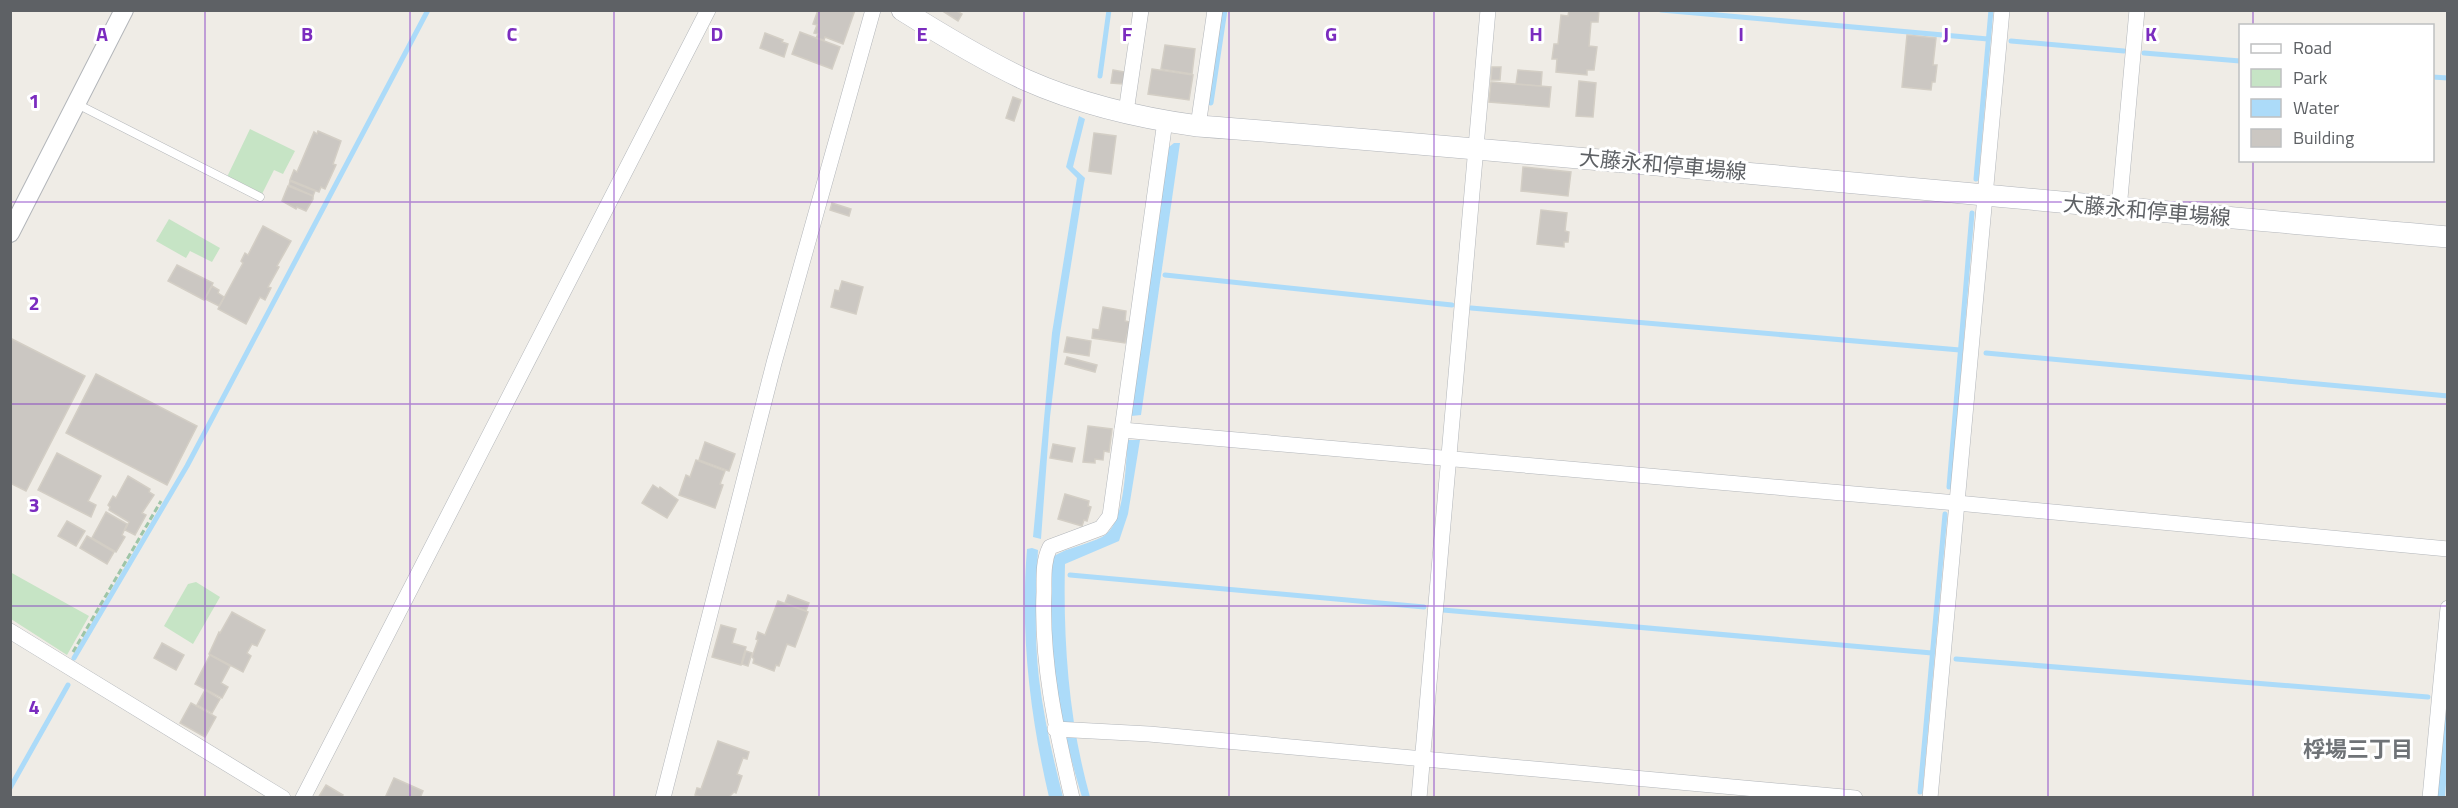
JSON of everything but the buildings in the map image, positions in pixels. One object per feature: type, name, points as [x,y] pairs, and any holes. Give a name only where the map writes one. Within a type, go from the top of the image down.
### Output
[{"type":"main road","name":"大藤永和停車場線","points":[[902,10],[957,44],[1026,80],[1074,98],[1126,112],[1198,126],[1477,147],[1984,194],[2119,209],[2448,237]]},
{"type":"street","points":[[10,233],[124,10]]},
{"type":"street","points":[[303,798],[708,10]]},
{"type":"street","points":[[663,798],[774,363],[873,10]]},
{"type":"street","points":[[1126,112],[1141,10]]},
{"type":"street","points":[[1198,126],[1215,10]]},
{"type":"street","points":[[1419,798],[1488,10]]},
{"type":"street","points":[[1930,798],[2002,10]]},
{"type":"street","points":[[2119,209],[2137,10]]},
{"type":"street","points":[[1072,798],[1065,729],[1047,677],[1043,620],[1045,557],[1050,547],[1101,528],[1108,521],[1165,121]]},
{"type":"street","points":[[1122,430],[1957,503],[2448,549]]},
{"type":"street","points":[[2430,798],[2448,608]]},
{"type":"street","points":[[10,631],[283,798]]},
{"type":"street","points":[[1065,729],[1149,734],[1855,798]]},
{"type":"lane","points":[[76,104],[260,197]]},
{"type":"path","points":[[65,665],[161,501]]},
{"type":"green space","points":[[250,129],[295,151],[283,174],[274,170],[262,194],[227,177]]},
{"type":"green space","points":[[169,219],[220,248],[212,262],[190,251],[186,258],[156,241]]},
{"type":"green space","points":[[10,572],[89,616],[67,655],[11,619]]},
{"type":"green space","points":[[196,582],[220,597],[193,644],[164,626],[188,584]]},
{"type":"water","points":[[1079,116],[1085,119],[1073,167],[1085,178],[1060,334],[1050,417],[1041,539],[1033,537],[1052,333],[1077,178],[1066,167]]},
{"type":"water","points":[[1174,143],[1180,143],[1141,415],[1131,416],[1169,147]]},
{"type":"water","points":[[1128,440],[1140,440],[1128,514],[1119,541],[1065,564],[1066,652],[1072,711],[1090,797],[1082,797],[1067,741],[1052,645],[1050,614],[1054,556],[1102,537],[1110,530],[1116,520],[1123,493]]},
{"type":"water","points":[[1027,549],[1038,550],[1037,663],[1043,709],[1063,797],[1049,797],[1042,767],[1028,674],[1025,580]]},
{"type":"water","points":[[2447,674],[2445,797],[2437,798]]},
{"type":"waterway","points":[[74,658],[187,466],[428,10]]},
{"type":"waterway","points":[[1100,76],[1109,10]]},
{"type":"waterway","points":[[1211,103],[1225,10]]},
{"type":"waterway","points":[[1661,10],[1988,39]]},
{"type":"waterway","points":[[1976,179],[1991,10]]},
{"type":"waterway","points":[[2011,41],[2124,51]]},
{"type":"waterway","points":[[2144,53],[2239,61]]},
{"type":"waterway","points":[[2434,77],[2448,78]]},
{"type":"waterway","points":[[1949,487],[1972,213]]},
{"type":"waterway","points":[[1165,275],[1452,305]]},
{"type":"waterway","points":[[1471,308],[1960,350]]},
{"type":"waterway","points":[[1986,353],[2448,396]]},
{"type":"waterway","points":[[1920,792],[1945,514]]},
{"type":"waterway","points":[[1070,575],[1424,607]]},
{"type":"waterway","points":[[1443,610],[1932,653]]},
{"type":"waterway","points":[[1956,659],[2428,697]]},
{"type":"waterway","points":[[10,788],[68,685]]},
{"type":"district","name":"桴場三丁目","points":[[2358,749]]}]
